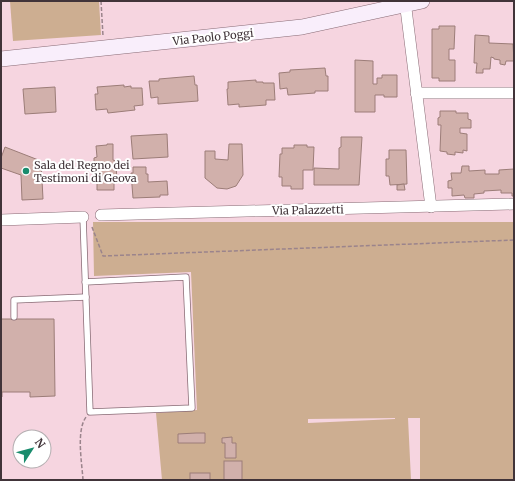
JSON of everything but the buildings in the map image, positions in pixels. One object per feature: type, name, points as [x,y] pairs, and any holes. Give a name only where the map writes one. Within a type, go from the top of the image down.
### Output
[{"type":"main road","name":"Via Paolo Poggi","points":[[1,59],[287,29],[414,2]]},
{"type":"street","points":[[414,2],[416,93],[431,206]]},
{"type":"street","points":[[416,93],[514,93]]},
{"type":"street","name":"Via Palazzetti","points":[[101,215],[514,204]]},
{"type":"street","points":[[1,220],[83,218]]},
{"type":"lane","points":[[83,218],[85,282],[90,412],[192,408],[186,277],[85,282]]},
{"type":"lane","points":[[14,317],[14,300],[86,297]]},
{"type":"path","points":[[101,1],[103,36]]},
{"type":"path","points":[[83,218],[93,229],[103,256],[514,240]]},
{"type":"path","points":[[83,480],[81,442],[83,422],[90,412]]},
{"type":"shaded area","points":[[10,1],[99,1],[101,35],[13,41]]},
{"type":"shaded area","points":[[93,222],[514,222],[514,480],[420,480],[420,418],[408,418],[411,480],[162,480],[156,413],[197,410],[191,272],[94,276]],"holes":[[[308,419],[395,419],[308,423]]]},
{"type":"place","name":"Sala del Regno dei Testimoni di Geova","points":[[26,171]]}]
